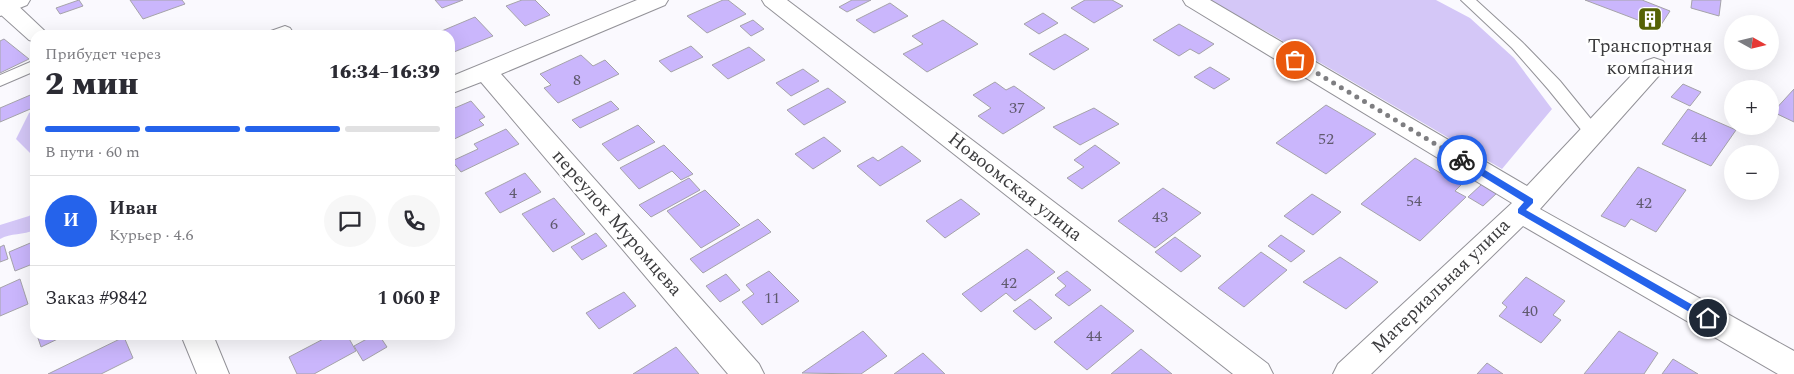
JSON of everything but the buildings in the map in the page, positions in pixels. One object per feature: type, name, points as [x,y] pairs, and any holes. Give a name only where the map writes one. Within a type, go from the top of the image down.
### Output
[{"type":"street","points":[[455,84],[658,0]]},
{"type":"street","name":"Новоомская улица","points":[[773,0],[1257,374]]},
{"type":"street","points":[[1194,0],[1525,206],[1794,367]]},
{"type":"street","points":[[8,5],[32,30]]},
{"type":"street","name":"Материальная улица","points":[[1349,374],[1525,206],[1654,66]]},
{"type":"street","name":"переулок Муромцева","points":[[485,71],[748,374]]},
{"type":"street","points":[[199,340],[213,374]]},
{"type":"lane","points":[[1468,0],[1517,45],[1548,78],[1593,133]]},
{"type":"lane","points":[[0,82],[30,67]]},
{"type":"shaded area","points":[[1208,0],[1436,0],[1470,18],[1514,58],[1552,109],[1502,169],[1269,33]]},
{"type":"shaded area","points":[[30,112],[30,153],[16,139]]},
{"type":"shaded area","points":[[29,216],[30,232],[0,239],[0,225]]},
{"type":"way so far","points":[[1295,60],[1462,160]]},
{"type":"place","name":"Транспортная компания","points":[[1650,19]]},
{"type":"route","points":[[1462,160],[1530,201],[1521,211],[1708,318]]}]
